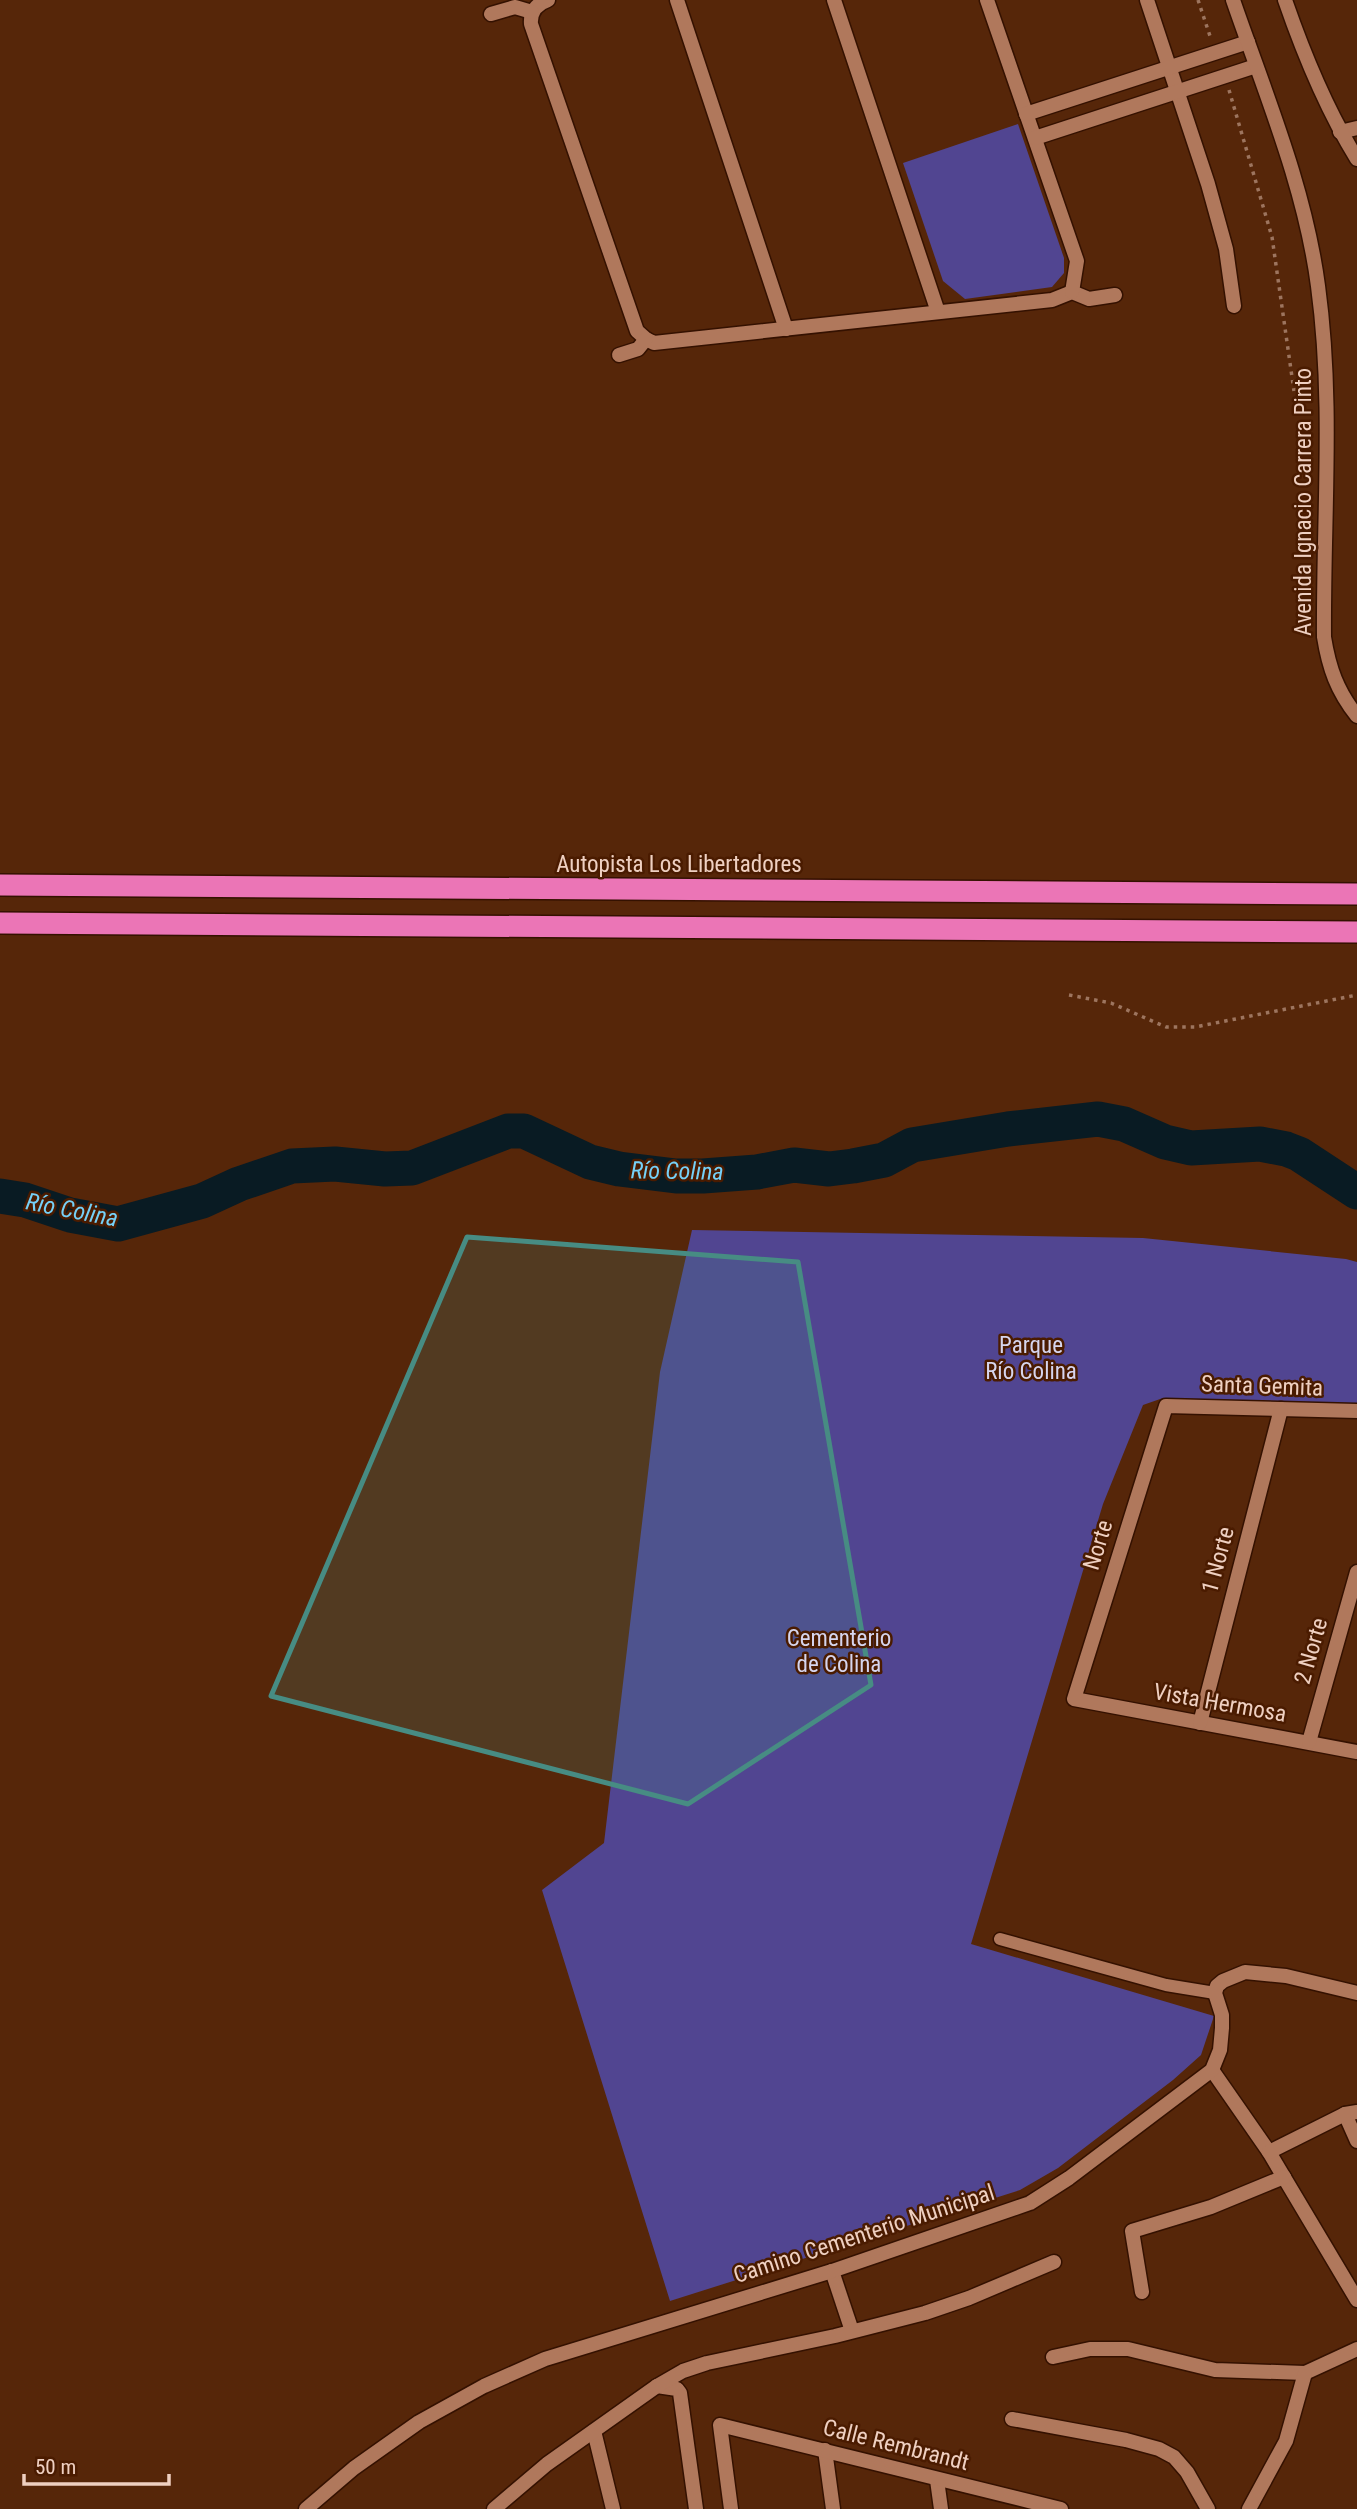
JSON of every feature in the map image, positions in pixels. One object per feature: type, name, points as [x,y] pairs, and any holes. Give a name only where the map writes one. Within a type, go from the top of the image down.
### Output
[{"type":"highway","name":"Autopista Los Libertadores","points":[[0,885],[1357,894]]},
{"type":"highway","points":[[0,923],[1357,933]]},
{"type":"street","points":[[548,0],[532,12],[531,24],[632,318],[637,331],[646,339],[654,343],[1052,300],[1072,292],[1088,299],[1115,295]]},
{"type":"street","points":[[677,0],[786,329]]},
{"type":"street","points":[[834,0],[938,312]]},
{"type":"street","points":[[987,0],[1077,261],[1072,292]]},
{"type":"street","points":[[1147,0],[1226,248],[1234,306]]},
{"type":"street","name":"Avenida Ignacio Carrera Pinto","points":[[1233,0],[1306,222],[1318,285],[1329,423],[1324,637],[1328,662],[1343,699],[1357,716]]},
{"type":"street","points":[[1285,0],[1315,79],[1340,132],[1357,159]]},
{"type":"street","points":[[491,14],[515,7],[532,12]]},
{"type":"street","points":[[1026,114],[1248,42]]},
{"type":"street","points":[[1035,138],[1256,66]]},
{"type":"street","points":[[1340,132],[1357,128]]},
{"type":"street","points":[[619,355],[638,349],[646,339]]},
{"type":"street","points":[[1343,699],[1357,708]]},
{"type":"street","name":"Santa Gemita","points":[[1166,1406],[1357,1411]]},
{"type":"street","name":"Norte","points":[[1074,1699],[1166,1406]]},
{"type":"street","name":"1 Norte","points":[[1200,1723],[1281,1409]]},
{"type":"street","name":"2 Norte","points":[[1308,1742],[1357,1572]]},
{"type":"street","name":"Vista Hermosa","points":[[1074,1699],[1357,1752]]},
{"type":"street","points":[[1357,1993],[1286,1976],[1245,1972],[1223,1981],[1217,1986],[1215,1993],[1222,2015],[1222,2028],[1220,2050],[1212,2070],[1269,2152],[1357,2300]]},
{"type":"street","name":"Camino Cementerio Municipal","points":[[306,2509],[354,2468],[397,2437],[454,2402],[514,2372],[545,2359],[832,2271],[1030,2203],[1069,2178],[1212,2070]]},
{"type":"street","points":[[1269,2152],[1351,2113],[1357,2141]]},
{"type":"street","points":[[1142,2292],[1132,2231],[1211,2207],[1284,2177]]},
{"type":"street","points":[[494,2509],[547,2464],[657,2386],[683,2371],[926,2313],[1054,2262]]},
{"type":"street","points":[[832,2271],[852,2332]]},
{"type":"street","points":[[1053,2357],[1090,2349],[1128,2349],[1215,2370],[1305,2373],[1357,2349]]},
{"type":"street","points":[[1249,2509],[1286,2441],[1305,2373]]},
{"type":"street","points":[[657,2386],[677,2389],[680,2393],[696,2509]]},
{"type":"street","points":[[1012,2419],[1126,2440],[1159,2449],[1174,2457],[1187,2472],[1208,2509]]},
{"type":"street","name":"Calle Rembrandt","points":[[731,2509],[720,2425],[1041,2507],[1061,2509]]},
{"type":"street","points":[[594,2431],[613,2509]]},
{"type":"street","points":[[825,2450],[833,2509]]},
{"type":"street","points":[[937,2480],[941,2509]]},
{"type":"lane","points":[[1000,1940],[1166,1985],[1215,1993]]},
{"type":"path","points":[[1198,0],[1216,52]]},
{"type":"path","points":[[1224,76],[1272,237],[1294,391]]},
{"type":"path","points":[[1069,995],[1111,1003],[1166,1027],[1195,1027],[1357,995]]},
{"type":"highlighted area","points":[[467,1237],[798,1262],[871,1685],[688,1804],[271,1696]]},
{"type":"green space","points":[[1018,124],[1064,258],[1064,273],[1052,287],[965,299],[943,281],[903,163]]},
{"type":"green space","name":"Cementerio de Colina","points":[[692,1230],[1143,1238],[1346,1259],[1357,1262],[1357,1409],[1163,1398],[1143,1405],[1103,1504],[971,1944],[1214,2016],[1201,2055],[1173,2080],[1058,2168],[1020,2190],[670,2301],[542,1890],[604,1843],[660,1372]]},
{"type":"waterway","name":"Río Colina","points":[[0,1196],[25,1200],[70,1215],[118,1224],[202,1201],[239,1184],[292,1166],[335,1164],[385,1169],[412,1168],[508,1131],[524,1131],[590,1162],[619,1169],[676,1176],[703,1176],[757,1172],[794,1165],[829,1169],[853,1166],[884,1160],[912,1145],[1008,1129],[1098,1119],[1124,1124],[1165,1142],[1191,1148],[1260,1144],[1286,1149],[1299,1154],[1357,1192]]},
{"type":"park label","name":"Parque Río Colina","points":[[1031,1358]]}]
